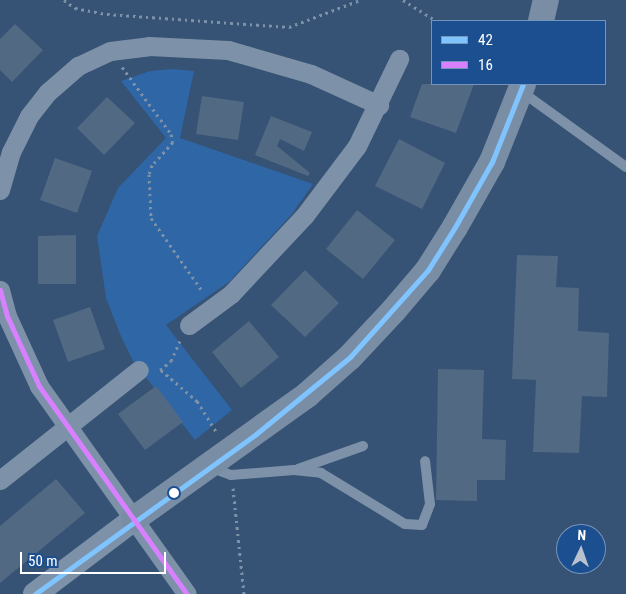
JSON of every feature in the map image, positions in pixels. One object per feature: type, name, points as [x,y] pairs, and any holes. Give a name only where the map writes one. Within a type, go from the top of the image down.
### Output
[{"type":"main road","points":[[541,20],[546,0]]},
{"type":"main road","points":[[134,519],[222,465],[307,395],[350,357],[428,270],[492,162],[521,87]]},
{"type":"street","points":[[0,190],[11,152],[29,116],[43,98],[78,66],[110,52],[149,46],[228,50],[311,74],[379,105]]},
{"type":"street","points":[[189,325],[214,307],[263,264],[305,216],[357,146],[379,105],[399,59]]},
{"type":"street","points":[[0,290],[6,316],[39,386],[187,594]]},
{"type":"street","points":[[0,480],[67,425],[139,370]]},
{"type":"street","points":[[35,594],[134,519]]},
{"type":"lane","points":[[521,87],[626,167]]},
{"type":"lane","points":[[294,470],[363,446]]},
{"type":"lane","points":[[222,465],[294,470],[321,474],[405,524],[422,525],[430,504],[425,461]]},
{"type":"path","points":[[64,0],[75,8],[107,14],[289,27],[360,0]]},
{"type":"path","points":[[403,0],[434,20]]},
{"type":"path","points":[[110,52],[171,134],[172,142],[152,165],[149,174],[151,218],[214,307]]},
{"type":"path","points":[[161,370],[170,361],[189,325]]},
{"type":"path","points":[[139,370],[161,370],[207,412],[222,465],[244,594]]},
{"type":"shaded area","points":[[172,69],[194,71],[180,138],[313,184],[292,214],[229,282],[166,325],[232,410],[195,440],[133,361],[120,334],[106,298],[97,236],[118,188],[166,138],[121,81],[150,71]]},
{"type":"building","points":[[15,24],[43,50],[12,82],[0,70],[0,39]]},
{"type":"building","points":[[422,84],[474,85],[456,133],[410,117]]},
{"type":"building","points":[[202,96],[244,102],[238,140],[196,134]]},
{"type":"building","points":[[107,97],[135,123],[104,155],[77,128]]},
{"type":"building","points":[[271,116],[312,132],[304,151],[280,139],[277,146],[310,173],[308,176],[255,155]]},
{"type":"building","points":[[399,139],[445,163],[422,209],[375,186]]},
{"type":"building","points":[[55,158],[92,171],[77,213],[40,200]]},
{"type":"building","points":[[357,210],[395,240],[363,279],[326,249]]},
{"type":"building","points":[[76,235],[76,284],[38,284],[38,236]]},
{"type":"building","points":[[517,255],[558,256],[556,287],[579,288],[578,331],[609,333],[607,397],[582,396],[579,453],[533,452],[536,380],[512,379]]},
{"type":"building","points":[[305,270],[339,303],[305,337],[271,305]]},
{"type":"building","points":[[90,307],[105,349],[68,362],[53,320]]},
{"type":"building","points":[[249,321],[279,357],[241,388],[212,352]]},
{"type":"building","points":[[438,369],[484,370],[482,439],[506,440],[505,480],[477,480],[477,501],[436,500]]},
{"type":"building","points":[[156,386],[183,422],[145,450],[118,414]]},
{"type":"building","points":[[56,479],[85,513],[0,583],[0,526]]},
{"type":"transit line","name":"42","points":[[35,594],[256,434],[350,357],[428,270],[492,162],[523,85]]},
{"type":"transit line","name":"16","points":[[0,290],[7,316],[39,386],[187,594]]}]
